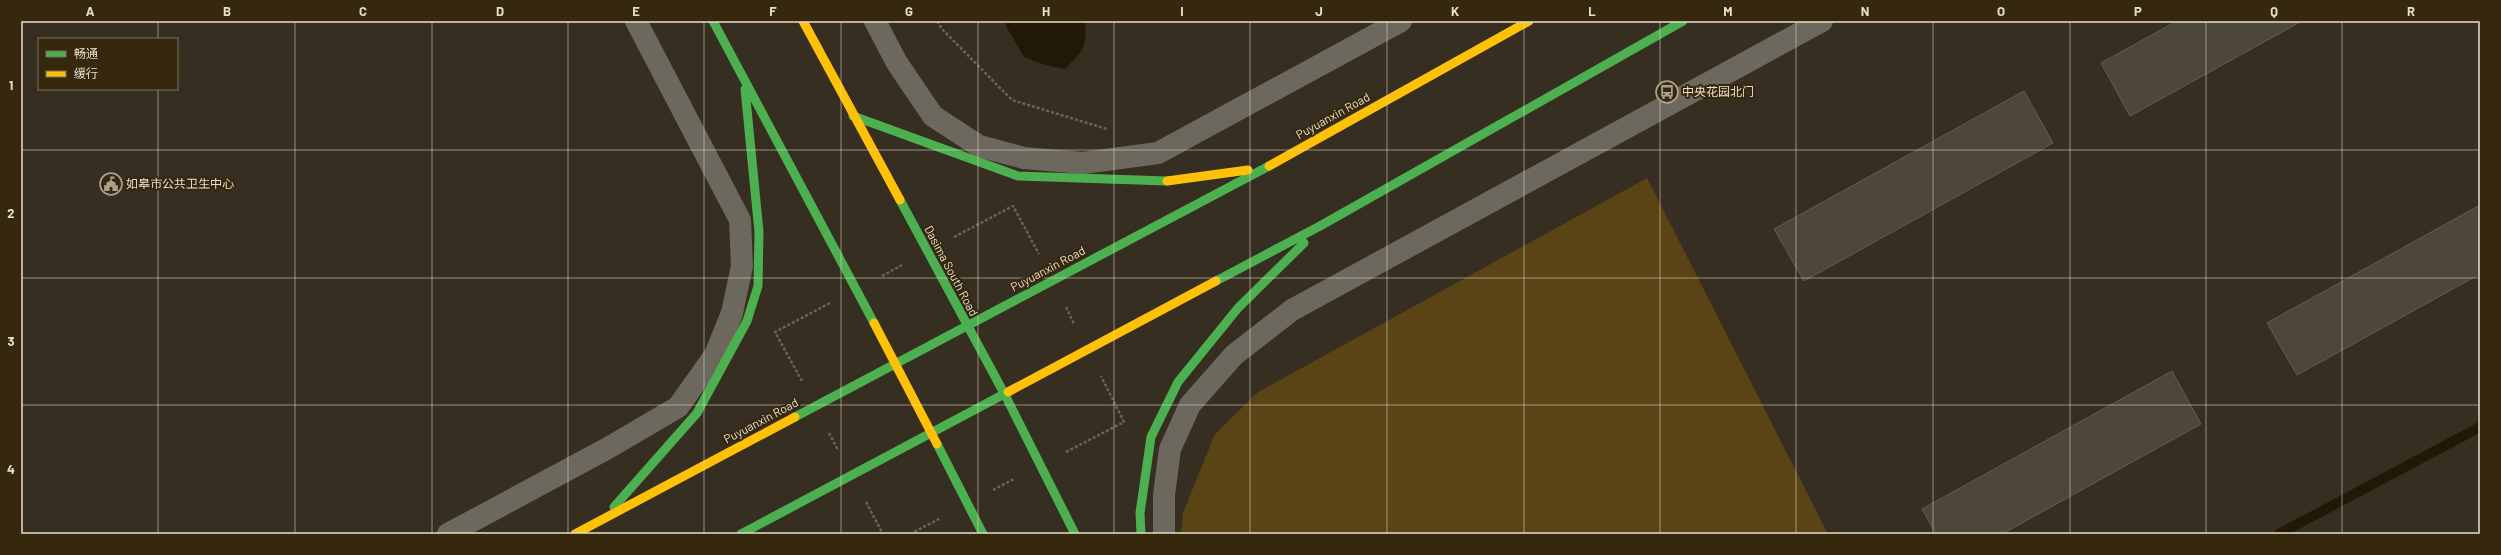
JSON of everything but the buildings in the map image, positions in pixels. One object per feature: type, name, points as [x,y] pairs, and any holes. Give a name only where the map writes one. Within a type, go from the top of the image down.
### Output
[{"type":"street","points":[[448,534],[608,448],[678,407],[715,354],[732,313],[742,266],[740,220],[636,21]]},
{"type":"street","points":[[713,21],[932,433],[983,534]]},
{"type":"street","name":"Dasima South Road","points":[[803,21],[853,116],[1005,394],[1075,534]]},
{"type":"street","points":[[875,21],[897,64],[933,116],[979,146],[1024,158],[1083,163],[1158,153],[1401,21]]},
{"type":"street","name":"Puyuanxin Road","points":[[575,534],[1265,168],[1529,21]]},
{"type":"street","points":[[741,534],[1320,226],[1683,21]]},
{"type":"street","points":[[1164,534],[1164,495],[1170,449],[1190,405],[1234,354],[1292,310],[1822,21]]},
{"type":"street","points":[[604,518],[697,412],[747,321],[758,286],[759,232],[744,79]]},
{"type":"street","points":[[853,116],[1018,176],[1174,181],[1265,168]]},
{"type":"street","points":[[1141,534],[1140,513],[1151,437],[1178,382],[1238,308],[1320,226]]},
{"type":"path","points":[[937,21],[942,29],[1012,100],[1110,130]]},
{"type":"shaded area","points":[[1005,21],[1085,21],[1085,43],[1080,53],[1065,69],[1045,65],[1024,57],[1006,26]]},
{"type":"shaded area","points":[[1647,178],[1828,534],[1181,534],[1183,513],[1215,434],[1258,392]]},
{"type":"waterway","points":[[2279,534],[2480,427]]},
{"type":"traffic: fast","points":[[713,21],[874,323]]},
{"type":"traffic: fast","points":[[1216,281],[1320,226],[1683,21]]},
{"type":"traffic: fast","points":[[614,507],[697,413],[747,321],[758,286],[759,232],[745,89]]},
{"type":"traffic: fast","points":[[853,116],[1018,176],[1167,181]]},
{"type":"traffic: fast","points":[[795,417],[1269,166]]},
{"type":"traffic: fast","points":[[900,200],[1005,395],[1075,534]]},
{"type":"traffic: fast","points":[[1141,534],[1140,513],[1151,437],[1178,382],[1238,308],[1304,243]]},
{"type":"traffic: fast","points":[[741,534],[1008,392]]},
{"type":"traffic: fast","points":[[937,444],[983,534]]},
{"type":"traffic: slow","points":[[803,21],[900,200]]},
{"type":"traffic: slow","points":[[1269,166],[1529,21]]},
{"type":"traffic: slow","points":[[1167,181],[1248,170]]},
{"type":"traffic: slow","points":[[1008,392],[1216,281]]},
{"type":"traffic: slow","points":[[874,323],[937,444]]},
{"type":"traffic: slow","points":[[575,534],[795,417]]},
{"type":"place","name":"中央花园北门","points":[[1667,92]]},
{"type":"place","name":"如皋市公共卫生中心","points":[[111,184]]}]
